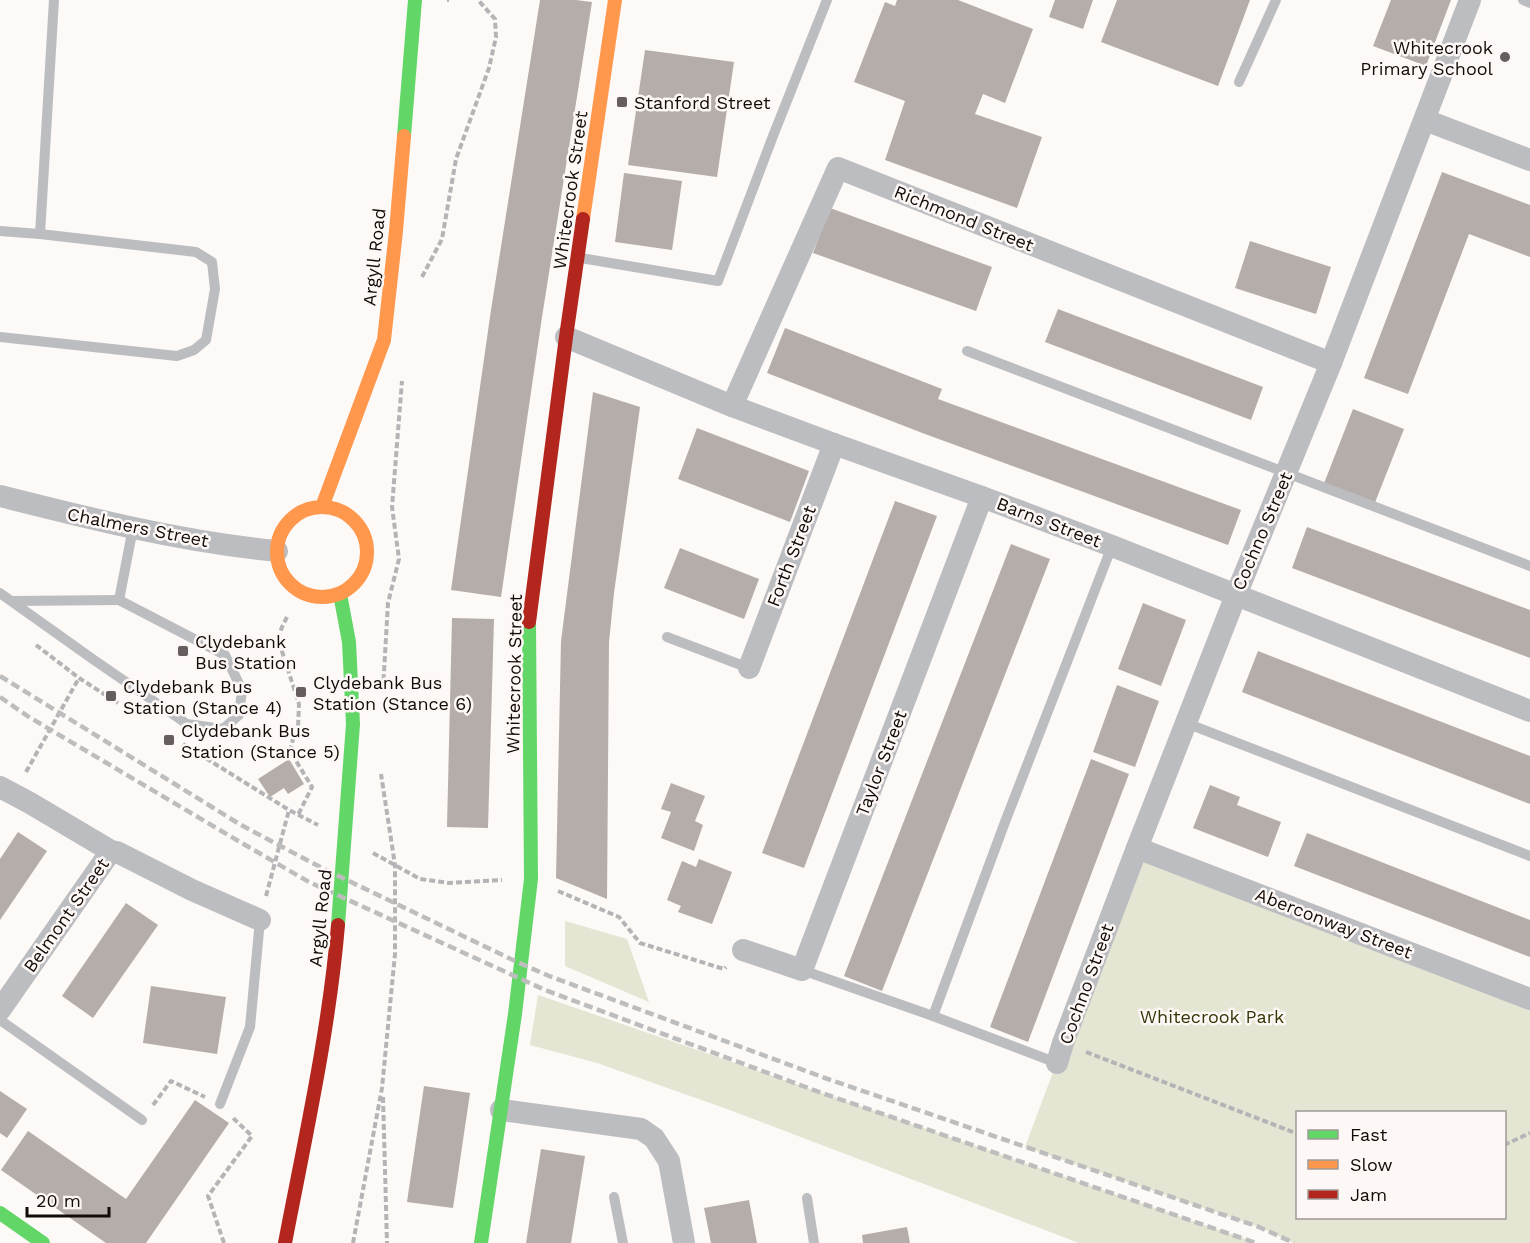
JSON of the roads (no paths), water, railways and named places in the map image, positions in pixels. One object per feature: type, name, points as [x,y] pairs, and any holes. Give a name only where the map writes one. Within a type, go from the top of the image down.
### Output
[{"type":"street","name":"Argyll Road","points":[[322,507],[384,340],[396,231],[415,0]]},
{"type":"street","name":"Whitecrook Street","points":[[480,1243],[515,1014],[531,879],[530,621],[566,337],[615,0]]},
{"type":"street","name":"Cochno Street","points":[[1060,1053],[1137,848],[1236,595],[1331,363],[1470,0]]},
{"type":"street","points":[[1425,120],[1530,160]]},
{"type":"street","name":"Richmond Street","points":[[732,406],[838,168],[1331,363]]},
{"type":"street","name":"Barns Street","points":[[566,337],[732,406],[1112,546],[1530,711]]},
{"type":"street","name":"Forth Street","points":[[748,668],[834,444]]},
{"type":"street","name":"Taylor Street","points":[[802,970],[982,497]]},
{"type":"street","name":"Chalmers Street","points":[[1,498],[133,528],[245,548],[277,551]]},
{"type":"street","points":[[322,507],[339,510],[354,520],[364,534],[367,551],[364,569],[354,584],[340,594],[322,598],[305,594],[290,584],[280,569],[277,551],[280,535],[291,520],[304,510],[322,507]]},
{"type":"street","name":"Argyll Road","points":[[285,1243],[334,968],[345,839],[353,724],[350,642],[340,594]]},
{"type":"street","name":"Belmont Street","points":[[7,790],[111,851],[260,920]]},
{"type":"street","name":"Aberconway Street","points":[[1137,848],[1530,999]]},
{"type":"street","name":"Belmont Street","points":[[0,1010],[111,851]]},
{"type":"street","points":[[743,950],[802,970]]},
{"type":"street","points":[[501,1110],[641,1129],[654,1138],[669,1161],[684,1243]]},
{"type":"street","points":[[0,1213],[43,1243]]},
{"type":"lane","points":[[40,234],[54,0]]},
{"type":"lane","points":[[578,258],[718,281],[827,0]]},
{"type":"lane","points":[[1239,82],[1276,0]]},
{"type":"lane","points":[[1523,0],[1530,3]]},
{"type":"lane","points":[[0,231],[196,252],[212,262],[214,280],[206,340],[194,350],[177,356],[0,337]]},
{"type":"lane","points":[[967,351],[1530,566]]},
{"type":"lane","points":[[119,600],[133,528]]},
{"type":"lane","points":[[933,1016],[1112,546]]},
{"type":"lane","points":[[0,592],[13,602],[94,660],[187,724],[223,729],[238,715],[242,690],[225,655],[119,600],[13,602]]},
{"type":"lane","points":[[667,637],[748,668]]},
{"type":"lane","points":[[1186,723],[1530,856]]},
{"type":"lane","points":[[220,1104],[250,1027],[260,920]]},
{"type":"lane","points":[[802,970],[933,1016],[1060,1053]]},
{"type":"lane","points":[[0,1020],[142,1120]]},
{"type":"lane","points":[[614,1197],[623,1243]]},
{"type":"lane","points":[[807,1198],[813,1243]]},
{"type":"railway","points":[[0,676],[241,825],[322,868],[549,976],[825,1078],[1259,1227],[1294,1243]]},
{"type":"railway","points":[[0,697],[29,717],[309,882],[545,990],[819,1092],[1256,1243]]},
{"type":"place","name":"Whitecrook Primary School","points":[[1505,57]]},
{"type":"place","name":"Stanford Street","points":[[622,102]]},
{"type":"place","name":"Clydebank Bus Station","points":[[183,651]]},
{"type":"place","name":"Clydebank Bus Station (Stance 6)","points":[[301,692]]},
{"type":"place","name":"Clydebank Bus Station (Stance 4)","points":[[111,696]]},
{"type":"place","name":"Clydebank Bus Station (Stance 5)","points":[[169,740]]},
{"type":"park label","name":"Whitecrook Park","points":[[1212,1016]]}]
